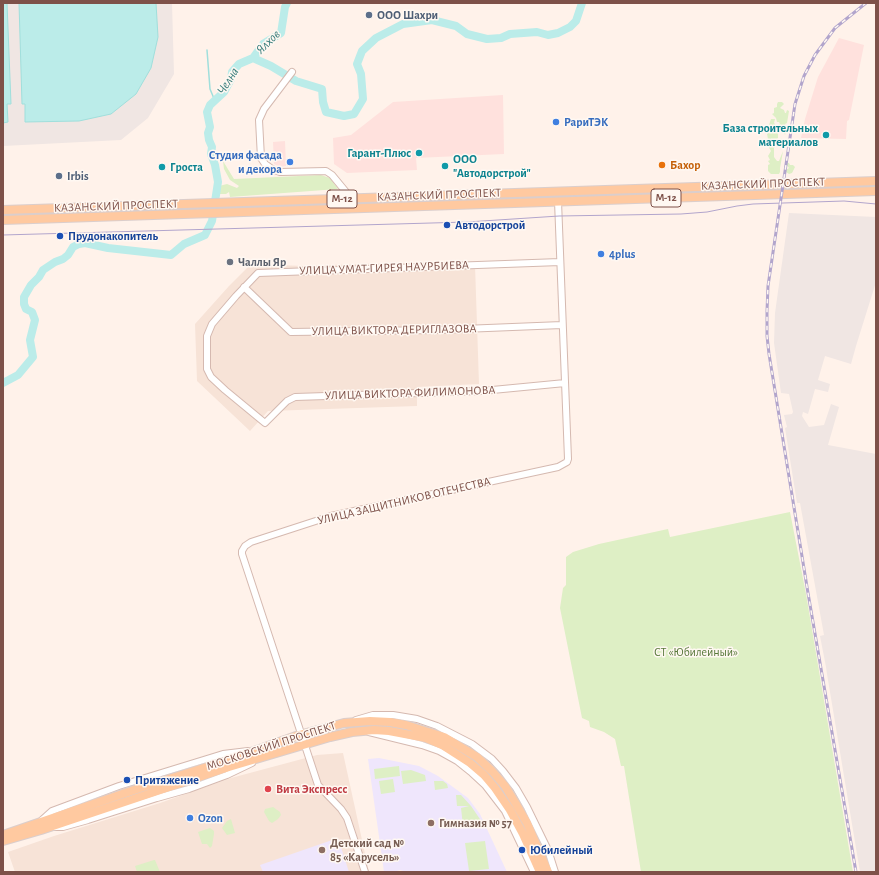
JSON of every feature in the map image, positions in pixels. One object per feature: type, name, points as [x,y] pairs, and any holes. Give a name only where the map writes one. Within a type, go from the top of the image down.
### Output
[{"type":"main road","name":"КАЗАНСКИЙ ПРОСПЕКТ","points":[[3,210],[876,181]]},
{"type":"main road","points":[[676,198],[683,192],[679,187]]},
{"type":"main road","name":"КАЗАНСКИЙ ПРОСПЕКТ","points":[[3,220],[876,191]]},
{"type":"main road","points":[[266,202],[258,207],[266,211]]},
{"type":"main road","name":"МОСКОВСКИЙ ПРОСПЕКТ","points":[[3,841],[134,790],[301,734],[344,723],[370,721],[406,725],[444,737],[477,757],[505,786],[527,823],[548,872]]},
{"type":"main road","name":"МОСКОВСКИЙ ПРОСПЕКТ","points":[[3,835],[39,827],[229,767],[341,734],[374,730],[389,731],[426,738],[448,748],[470,763],[484,775],[510,810],[523,834],[540,872]]},
{"type":"street","points":[[292,72],[264,109],[259,120],[261,158],[265,164],[280,172],[326,171],[335,178],[351,198]]},
{"type":"street","points":[[558,201],[565,384]]},
{"type":"street","name":"УЛИЦА УМАТ-ГИРЕЯ НАУРБИЕВА","points":[[264,423],[211,377],[208,369],[207,336],[212,324],[258,273],[560,262]]},
{"type":"street","name":"УЛИЦА ВИКТОРА ДЕРИГЛАЗОВА","points":[[244,287],[291,332],[438,330],[562,325]]},
{"type":"street","name":"УЛИЦА ВИКТОРА ФИЛИМОНОВА","points":[[264,423],[287,401],[295,397],[482,391],[565,384]]},
{"type":"street","name":"УЛИЦА ЗАЩИТНИКОВ ОТЕЧЕСТВА","points":[[301,734],[242,554],[245,546],[251,542],[331,516],[558,467],[565,464],[568,459],[565,384]]},
{"type":"street","points":[[344,723],[373,715],[393,715],[417,719],[437,726],[472,744],[492,759],[516,788],[548,850],[555,872]]},
{"type":"street","points":[[364,731],[398,738],[433,749],[456,761],[472,773],[490,790],[505,811],[534,872]]},
{"type":"street","points":[[301,734],[318,786],[347,818],[365,872]]},
{"type":"shaded area","points":[[3,3],[172,3],[174,74],[148,118],[121,140],[3,146]]},
{"type":"shaded area","points":[[839,38],[864,45],[849,120],[847,121],[846,139],[801,138],[805,119],[818,77]]},
{"type":"shaded area","points":[[503,95],[504,154],[416,158],[417,170],[347,173],[334,164],[333,138],[351,135],[393,102]]},
{"type":"shaded area","points":[[285,141],[286,166],[280,167],[274,164],[273,142]]},
{"type":"shaded area","points":[[789,213],[876,217],[876,282],[851,364],[825,356],[818,380],[830,384],[828,392],[815,389],[808,414],[803,412],[802,416],[809,427],[824,425],[831,404],[839,407],[828,445],[876,454],[876,872],[860,872],[820,636],[824,635],[800,503],[797,503],[785,428],[787,427],[784,415],[792,414],[793,412],[789,394],[781,393],[774,343],[775,313]]},
{"type":"shaded area","points":[[387,263],[475,265],[479,384],[417,387],[417,406],[268,411],[250,431],[197,381],[195,324],[251,264],[304,266]]},
{"type":"shaded area","points":[[343,753],[369,872],[15,872],[8,852],[160,803],[231,778],[317,755]]},
{"type":"shaded area","name":"Гимназия № 57","points":[[379,758],[419,766],[438,776],[468,798],[480,814],[507,872],[407,872],[400,870],[384,872],[368,759]]},
{"type":"shaded area","name":"Детский сад № 85 «Карусель»","points":[[338,838],[349,872],[263,872],[260,865]]},
{"type":"green space","points":[[778,102],[782,102],[784,104],[780,108],[784,110],[785,113],[787,110],[789,111],[787,123],[785,124],[785,135],[784,132],[780,132],[778,125],[780,124],[772,114],[774,113],[774,108],[777,107]]},
{"type":"green space","points":[[771,119],[775,119],[774,123],[777,126],[775,128],[778,132],[778,138],[776,139],[777,145],[774,148],[774,157],[777,161],[779,161],[783,151],[779,174],[771,174],[768,171],[768,165],[770,164],[768,161],[770,160],[768,156],[771,151],[767,144],[763,141],[768,139],[767,134],[770,130],[768,128]]},
{"type":"green space","points":[[787,157],[788,163],[795,167],[792,173],[789,174],[786,172],[789,168],[785,163]]},
{"type":"green space","points":[[223,161],[234,179],[321,175],[330,178],[338,189],[230,197],[229,192],[226,194],[218,194],[219,186],[227,184],[237,188],[239,186],[230,180],[224,169]]},
{"type":"green space","points":[[876,185],[876,187],[695,193],[695,190]]},
{"type":"green space","points":[[682,191],[653,194],[258,208],[258,207]]},
{"type":"green space","points":[[197,207],[197,209],[3,216],[3,214]]},
{"type":"green space","name":"СТ «Юбилейный»","points":[[790,512],[806,594],[853,872],[641,872],[624,766],[621,766],[615,739],[604,732],[590,727],[589,721],[582,718],[560,608],[563,588],[566,585],[566,557],[573,552],[599,544],[668,529],[670,537]]},
{"type":"green space","points":[[399,766],[400,776],[375,779],[374,769]]},
{"type":"green space","points":[[411,770],[425,775],[426,781],[403,784],[401,771]]},
{"type":"green space","points":[[393,779],[395,792],[381,794],[379,781]]},
{"type":"green space","points":[[434,781],[443,781],[447,784],[448,788],[435,790]]},
{"type":"green space","points":[[456,795],[461,795],[471,806],[484,825],[463,826],[461,808],[469,806],[457,806]]},
{"type":"green space","points":[[273,807],[280,812],[281,815],[272,823],[269,821],[264,812],[265,809]]},
{"type":"green space","points":[[231,819],[235,833],[227,835],[222,828],[227,821]]},
{"type":"green space","points":[[210,828],[214,831],[214,834],[212,846],[210,848],[207,844],[202,844],[198,832]]},
{"type":"green space","points":[[485,841],[489,869],[469,871],[465,843]]},
{"type":"green space","points":[[155,860],[160,872],[137,872],[135,866]]},
{"type":"water","points":[[3,3],[7,3],[11,104],[7,104],[8,122],[3,123]]},
{"type":"water","points":[[19,3],[156,3],[158,37],[151,68],[136,94],[111,114],[79,121],[25,122],[25,104],[22,104]]},
{"type":"waterway","name":"Ялхов","points":[[253,58],[263,44],[281,33],[287,3]]},
{"type":"waterway","name":"Челна","points":[[3,383],[18,375],[33,357],[30,340],[35,320],[32,312],[26,309],[24,297],[43,270],[55,262],[63,259],[68,255],[73,247],[85,243],[108,248],[171,255],[184,244],[205,235],[212,221],[218,182],[215,165],[211,154],[212,147],[209,140],[208,133],[210,127],[207,112],[210,105],[224,92],[231,79],[232,72],[239,64],[253,58],[271,66],[296,81],[322,89],[323,102],[326,112],[344,116],[354,114],[363,99],[361,74],[357,64],[362,51],[376,38],[403,24],[432,20],[456,26],[467,34],[487,39],[501,38],[510,34],[537,32],[548,35],[558,33],[570,27],[576,21],[582,3]]},
{"type":"waterway","points":[[207,50],[210,89],[215,101]]},
{"type":"tram line","points":[[3,235],[467,222],[559,216],[681,214],[707,212],[753,204],[844,201],[876,204]]},
{"type":"railway","points":[[856,872],[769,354],[767,311],[768,286],[795,104],[804,76],[815,55],[835,28],[866,3]]},
{"type":"place","name":"ООО Шахри","points":[[369,15]]},
{"type":"place","name":"РариТЭК","points":[[556,122]]},
{"type":"place","name":"База строительных материалов","points":[[826,135]]},
{"type":"place","name":"Гарант-Плюс","points":[[419,153]]},
{"type":"place","name":"Студия фасада и декора","points":[[290,162]]},
{"type":"place","name":"Бахор","points":[[662,165]]},
{"type":"place","name":"ООО \"Автодорстрой\"","points":[[445,166]]},
{"type":"place","name":"Гроста","points":[[162,167]]},
{"type":"place","name":"Irbis","points":[[59,176]]},
{"type":"place","name":"Автодорстрой","points":[[447,225]]},
{"type":"place","name":"Прудонакопитель","points":[[60,236]]},
{"type":"place","name":"4plus","points":[[601,254]]},
{"type":"place","name":"Чаллы Яр","points":[[230,262]]},
{"type":"place","name":"Притяжение","points":[[127,780]]},
{"type":"place","name":"Вита Экспресс","points":[[268,789]]},
{"type":"place","name":"Ozon","points":[[190,818]]},
{"type":"place","name":"Гимназия № 57","points":[[431,823]]},
{"type":"place","name":"Детский сад № 85 «Карусель»","points":[[322,850]]},
{"type":"place","name":"Юбилейный","points":[[522,850]]}]
